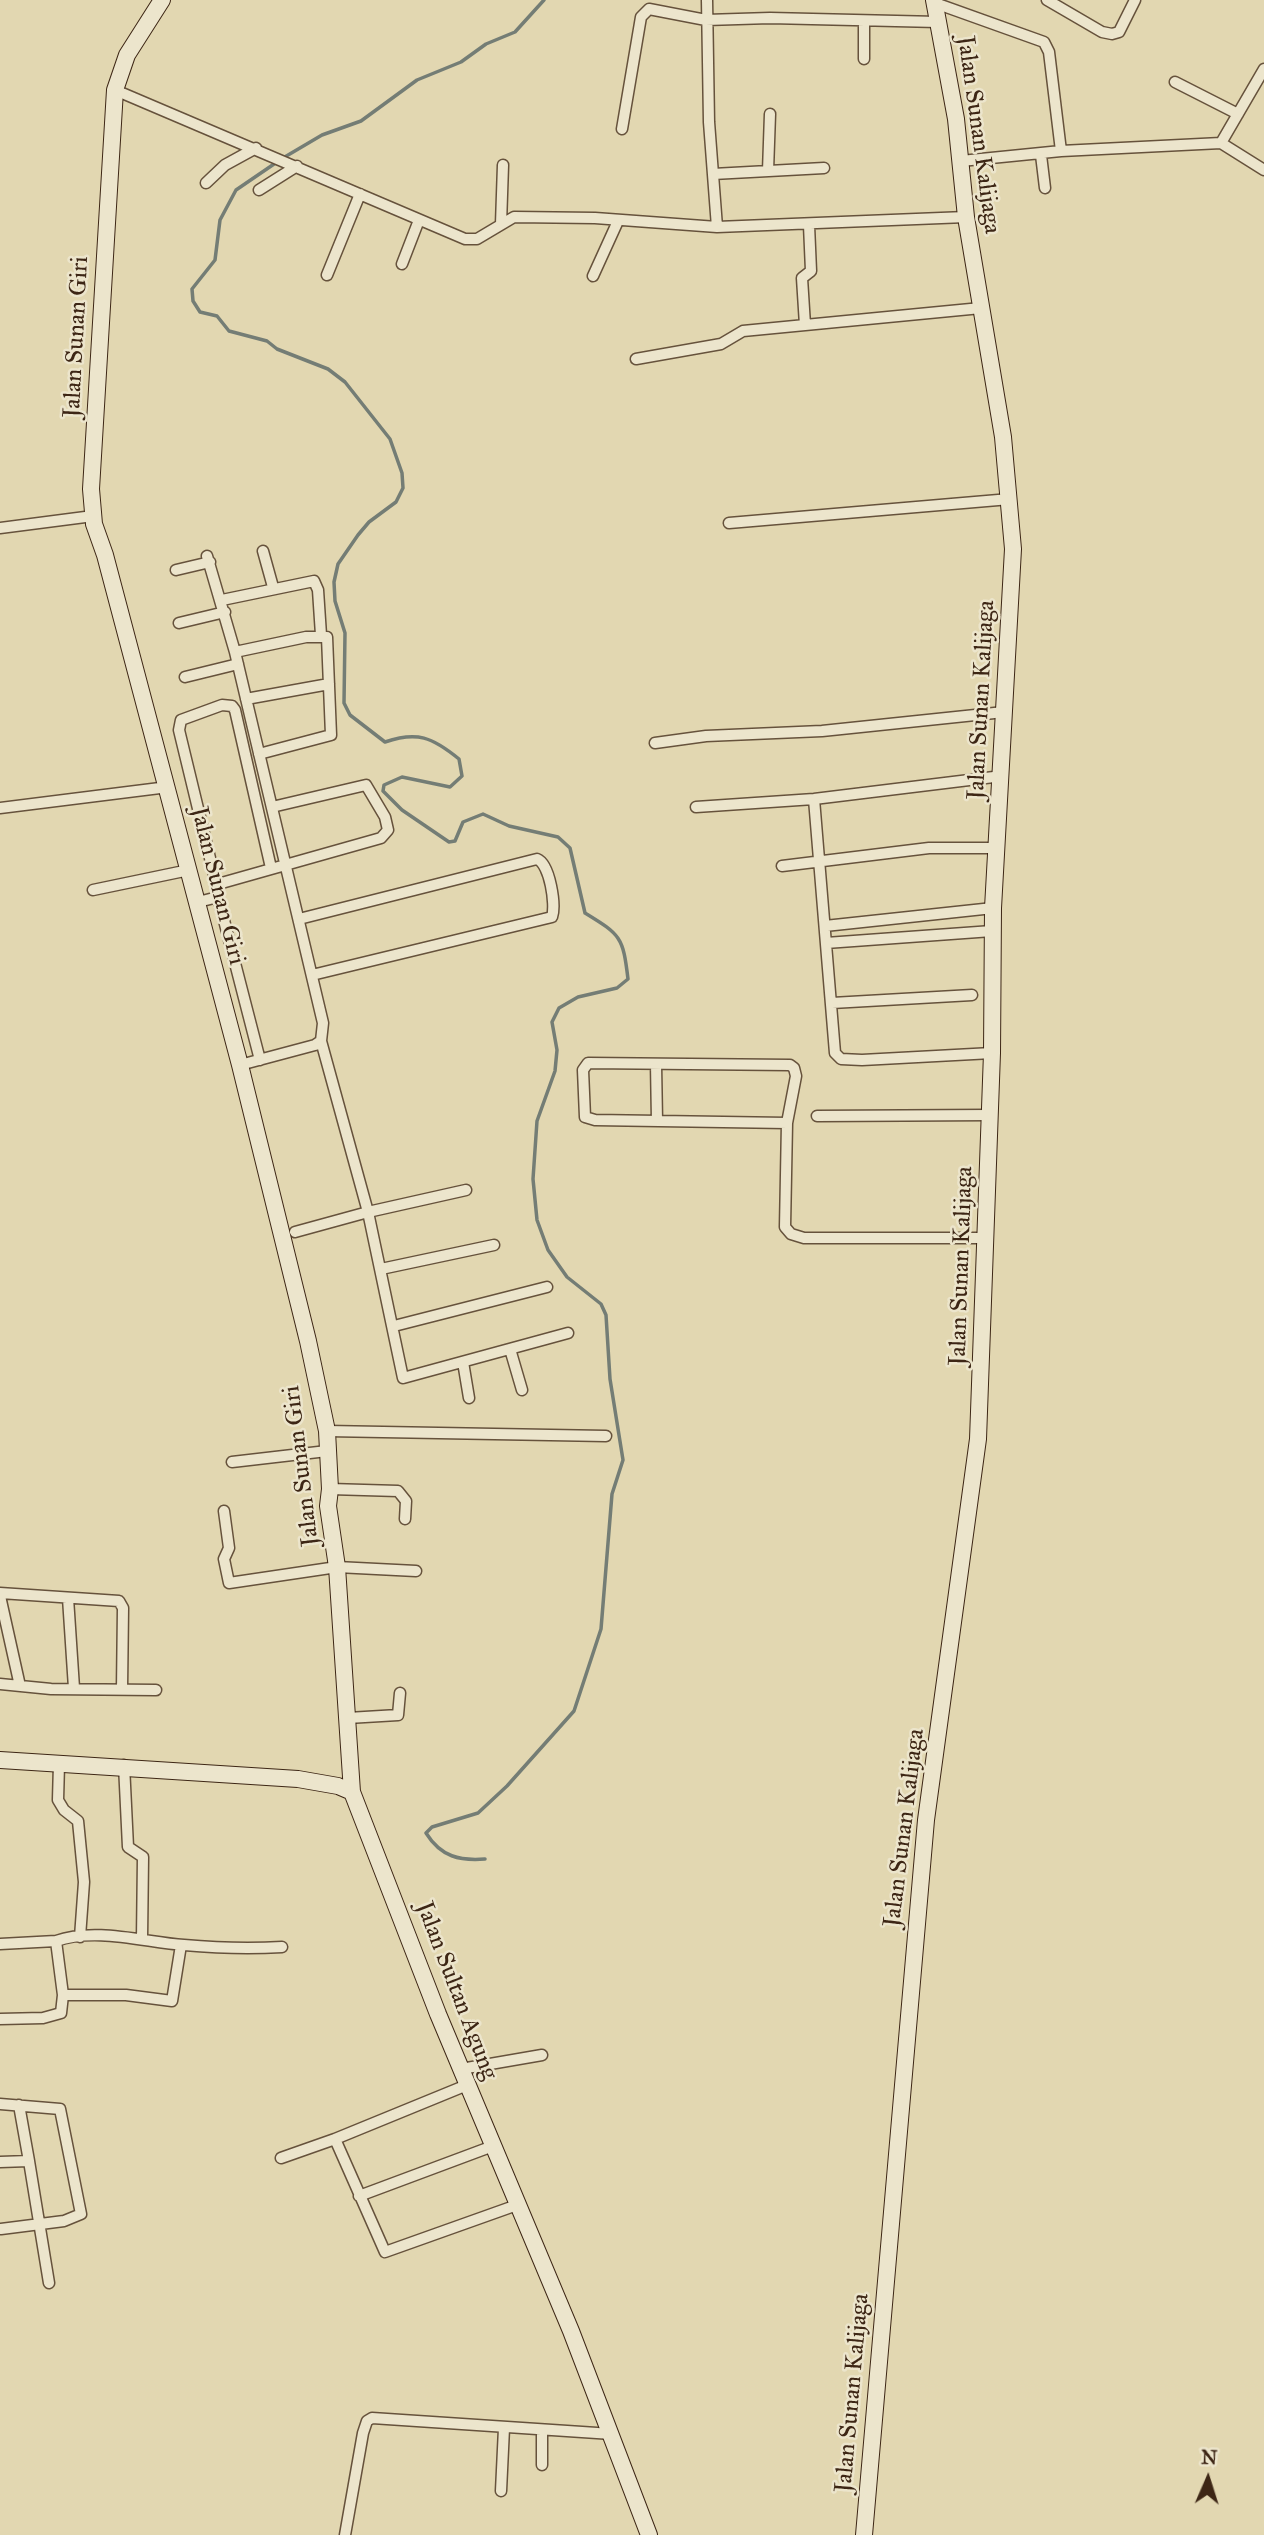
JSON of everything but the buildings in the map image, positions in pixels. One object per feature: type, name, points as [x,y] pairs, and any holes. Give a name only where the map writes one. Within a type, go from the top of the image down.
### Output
[{"type":"street","name":"Jalan Sunan Giri","points":[[162,0],[127,55],[115,90],[91,489],[93,516],[168,787],[240,1065],[308,1341],[327,1431],[330,1489],[328,1506],[337,1567],[352,1793]]},
{"type":"street","points":[[707,0],[717,227]]},
{"type":"street","points":[[1047,0],[1102,32],[1112,34],[1119,32],[1135,0]]},
{"type":"street","points":[[935,2],[1044,42],[1049,52],[1061,151]]},
{"type":"street","name":"Jalan Sunan Kalijaga","points":[[864,2535],[926,1820],[978,1439],[992,1053],[992,931],[1013,549],[1010,499],[935,2]]},
{"type":"street","points":[[622,129],[629,76],[645,11],[659,9],[706,20],[938,22]]},
{"type":"street","points":[[864,20],[864,59]]},
{"type":"street","points":[[1221,143],[1264,69]]},
{"type":"street","points":[[1175,82],[1238,114]]},
{"type":"street","points":[[115,90],[270,153],[465,239],[477,239],[514,217],[717,227],[966,217]]},
{"type":"street","points":[[768,171],[770,114]]},
{"type":"street","points":[[961,161],[1061,151],[1221,143],[1264,170]]},
{"type":"street","points":[[206,183],[225,165],[256,148]]},
{"type":"street","points":[[1041,155],[1045,188]]},
{"type":"street","points":[[259,190],[294,165]]},
{"type":"street","points":[[501,224],[503,165]]},
{"type":"street","points":[[713,174],[824,168]]},
{"type":"street","points":[[327,275],[359,194]]},
{"type":"street","points":[[402,264],[419,220]]},
{"type":"street","points":[[593,276],[618,221]]},
{"type":"street","points":[[805,326],[802,278],[811,271],[809,225]]},
{"type":"street","points":[[636,359],[721,344],[743,331],[981,308]]},
{"type":"street","points":[[729,523],[1010,499]]},
{"type":"street","points":[[0,528],[93,516]]},
{"type":"street","points":[[263,551],[273,587]]},
{"type":"street","points":[[176,570],[209,559],[223,606],[323,1023],[321,1041],[368,1212],[394,1326],[402,1378],[568,1333]]},
{"type":"street","points":[[179,623],[273,587],[314,581],[319,601],[321,635]]},
{"type":"street","points":[[235,652],[321,635],[327,637],[331,735],[259,754]]},
{"type":"street","points":[[185,677],[238,664]]},
{"type":"street","points":[[246,699],[329,684]]},
{"type":"street","points":[[271,868],[235,710],[228,704],[186,716],[181,720],[179,730],[215,883],[271,868],[381,838],[387,835],[387,825],[366,785],[272,807]]},
{"type":"street","points":[[655,743],[706,736],[822,731],[1004,712]]},
{"type":"street","points":[[696,807],[814,799],[1002,776]]},
{"type":"street","points":[[0,808],[168,787]]},
{"type":"street","points":[[814,799],[835,1053],[841,1059],[992,1053]]},
{"type":"street","points":[[782,866],[929,848],[998,848]]},
{"type":"street","points":[[299,919],[540,860],[544,866],[553,904],[552,917],[312,975]]},
{"type":"street","points":[[93,890],[189,870]]},
{"type":"street","points":[[198,902],[218,897],[260,1060]]},
{"type":"street","points":[[825,926],[993,908]]},
{"type":"street","points":[[925,915],[927,936]]},
{"type":"street","points":[[877,920],[878,939]]},
{"type":"street","points":[[826,943],[992,931]]},
{"type":"street","points":[[832,1003],[972,995]]},
{"type":"street","points":[[240,1065],[298,1051],[321,1041]]},
{"type":"street","points":[[788,1123],[595,1120],[585,1117],[583,1109],[583,1070],[588,1063],[790,1065],[796,1076],[788,1123],[785,1227],[791,1234],[804,1238],[985,1238]]},
{"type":"street","points":[[656,1064],[657,1121]]},
{"type":"street","points":[[817,1116],[990,1115]]},
{"type":"street","points":[[295,1232],[466,1190]]},
{"type":"street","points":[[381,1269],[494,1245]]},
{"type":"street","points":[[394,1326],[547,1287]]},
{"type":"street","points":[[510,1349],[522,1390]]},
{"type":"street","points":[[463,1362],[469,1398]]},
{"type":"street","points":[[327,1431],[606,1436]]},
{"type":"street","points":[[232,1462],[327,1451]]},
{"type":"street","points":[[330,1489],[398,1491],[406,1501],[405,1519]]},
{"type":"street","points":[[224,1511],[229,1548],[224,1559],[229,1583],[337,1567],[416,1571]]},
{"type":"street","points":[[20,1686],[0,1595],[122,1604],[121,1689]]},
{"type":"street","points":[[68,1598],[74,1688]]},
{"type":"street","points":[[0,1684],[156,1690]]},
{"type":"street","points":[[348,1718],[398,1716],[400,1693]]},
{"type":"street","points":[[0,1760],[124,1765],[298,1779],[338,1786],[352,1793]]},
{"type":"street","points":[[59,1764],[58,1800],[64,1810],[78,1821],[84,1882],[80,1937]]},
{"type":"street","points":[[124,1765],[128,1847],[143,1857],[142,1939]]},
{"type":"street","name":"Jalan Sultan Agung","points":[[352,1793],[467,2085],[612,2434],[649,2535]]},
{"type":"street","points":[[0,1944],[56,1941],[68,1936],[142,1939],[245,1950],[282,1947]]},
{"type":"street","points":[[0,2019],[43,2018],[61,2013],[63,1995],[56,1941]]},
{"type":"street","points":[[63,1995],[126,1995],[172,2001],[181,1945]]},
{"type":"street","points":[[461,2069],[542,2056]]},
{"type":"street","points":[[281,2158],[467,2085]]},
{"type":"street","points":[[0,2104],[57,2107],[63,2114],[81,2214],[64,2221],[0,2226],[0,2239]]},
{"type":"street","points":[[19,2105],[49,2283]]},
{"type":"street","points":[[335,2138],[385,2252],[517,2205]]},
{"type":"street","points":[[359,2196],[493,2146]]},
{"type":"street","points":[[0,2162],[29,2161]]},
{"type":"street","points":[[345,2535],[366,2421],[378,2417],[612,2434]]},
{"type":"street","points":[[501,2491],[504,2428]]},
{"type":"street","points":[[542,2431],[542,2465]]},
{"type":"waterway","points":[[283,158],[322,135],[361,121],[417,80],[461,62],[486,44],[515,32],[544,0]]},
{"type":"waterway","points":[[277,162],[236,190],[220,220],[215,260],[192,289],[193,301],[200,312],[217,316],[229,331],[267,341],[277,349],[328,369],[345,382],[390,439],[402,473],[403,488],[396,502],[369,522],[358,535],[338,564],[334,582],[335,601],[345,633],[344,703],[350,715],[385,742],[406,737],[424,738],[459,759],[462,776],[450,787],[402,777],[384,785],[383,791],[402,810],[449,842],[455,841],[463,822],[483,814],[509,826],[558,837],[570,848],[585,913],[613,932],[622,945],[628,979],[617,988],[578,997],[559,1008],[552,1022],[557,1050],[555,1071],[537,1121],[533,1179],[537,1220],[548,1250],[567,1277],[601,1304],[606,1315],[610,1379],[623,1460],[612,1494],[601,1629],[574,1711],[507,1786],[478,1813],[432,1827],[426,1833],[438,1847],[452,1856],[485,1859]]}]
